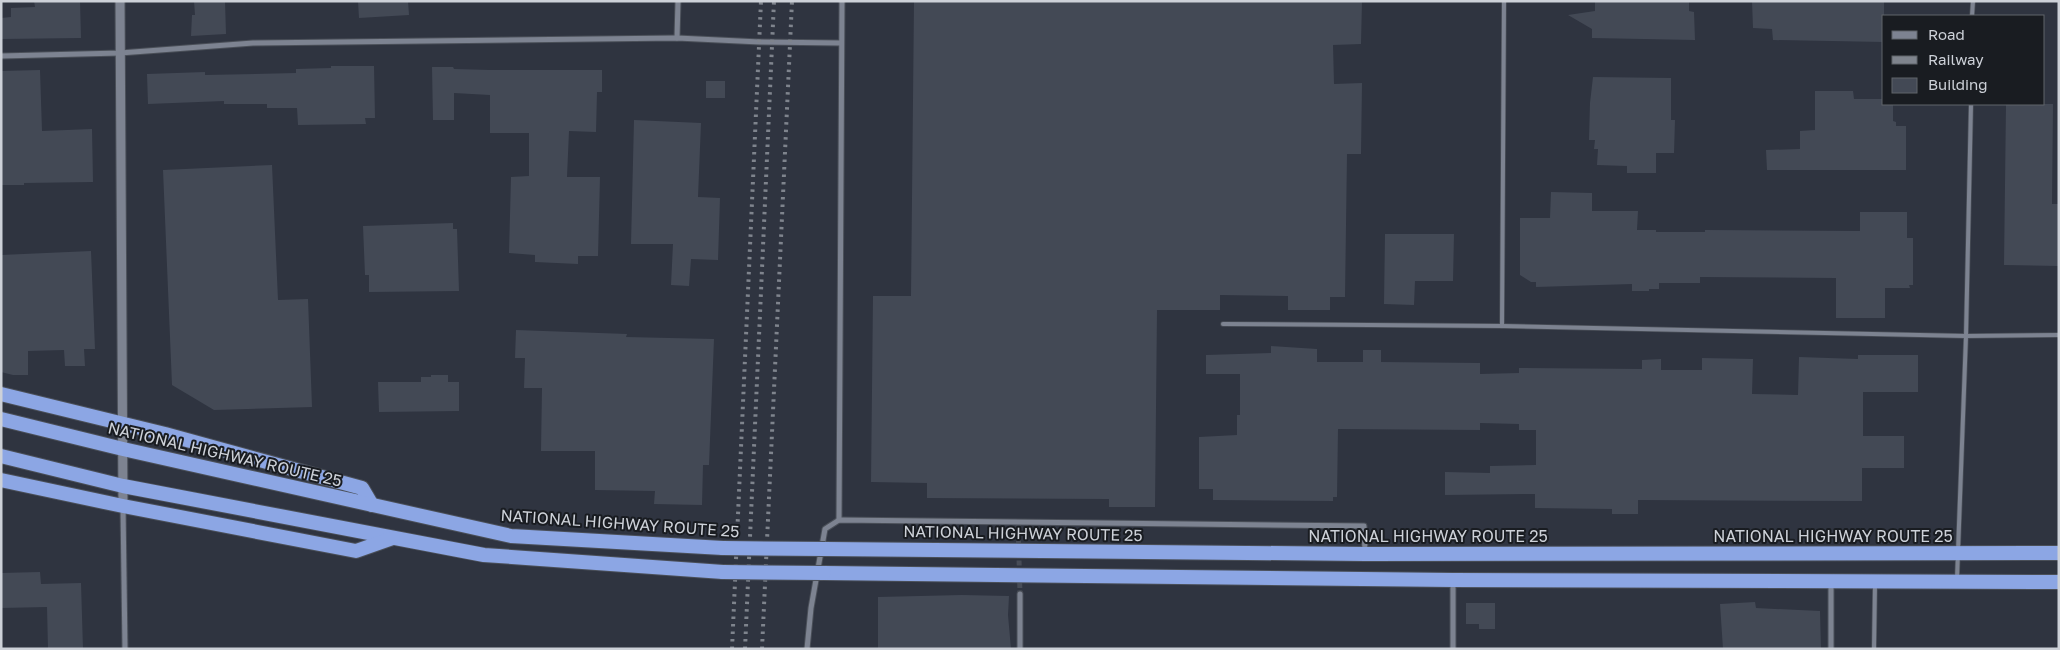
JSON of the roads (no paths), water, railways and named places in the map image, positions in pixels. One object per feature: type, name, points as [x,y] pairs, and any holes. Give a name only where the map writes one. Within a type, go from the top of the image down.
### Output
[{"type":"highway","points":[[1,394],[123,423],[362,488],[372,506]]},
{"type":"highway","name":"NATIONAL HIGHWAY ROUTE 25","points":[[1,419],[123,449],[511,536],[723,548],[1365,554],[2059,553]]},
{"type":"highway","points":[[1,456],[123,486],[484,555],[723,572],[1453,580],[2059,582]]},
{"type":"highway","points":[[1,480],[123,506],[356,551],[394,538]]},
{"type":"street","points":[[120,1],[125,649]]},
{"type":"street","points":[[677,38],[678,1]]},
{"type":"street","points":[[838,520],[842,1]]},
{"type":"street","points":[[1,56],[120,53],[253,44],[677,38],[841,43]]},
{"type":"street","points":[[807,649],[811,608],[825,529],[838,520],[1364,526],[1365,554]]},
{"type":"street","points":[[1453,580],[1453,649]]},
{"type":"street","points":[[1831,582],[1832,649]]},
{"type":"street","points":[[1020,594],[1020,649]]},
{"type":"lane","points":[[1502,326],[1504,1]]},
{"type":"lane","points":[[1972,1],[1972,15]]},
{"type":"lane","points":[[1957,582],[1966,336],[1971,105]]},
{"type":"lane","points":[[1223,324],[1502,326],[1966,336],[2059,336]]},
{"type":"lane","points":[[1874,649],[1875,582]]},
{"type":"tunnel","points":[[1018,523],[1020,594]]},
{"type":"railway","points":[[732,649],[761,1]]},
{"type":"railway","points":[[745,649],[774,1]]},
{"type":"railway","points":[[762,649],[792,1]]}]
